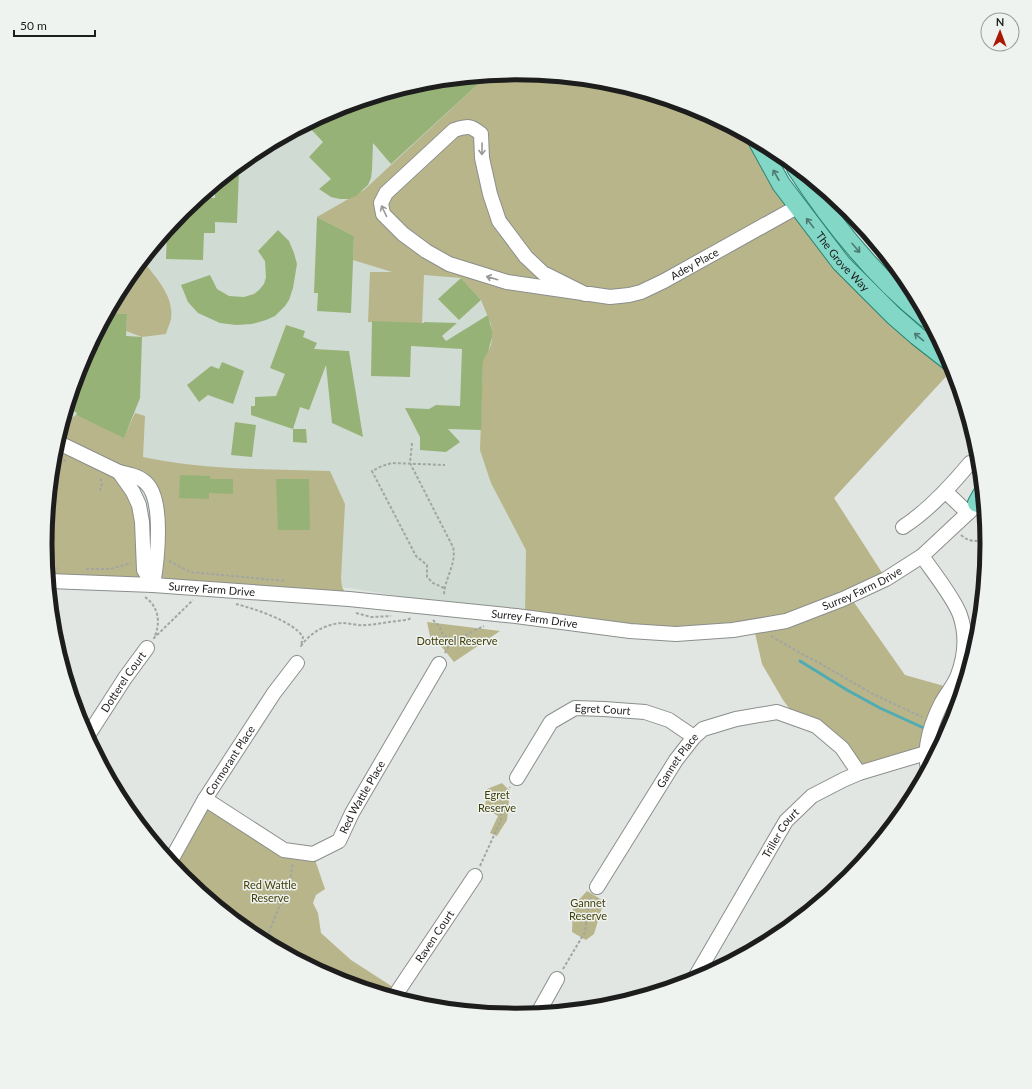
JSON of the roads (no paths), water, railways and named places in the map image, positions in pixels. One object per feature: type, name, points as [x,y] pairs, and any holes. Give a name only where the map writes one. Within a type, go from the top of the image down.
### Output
[{"type":"main road","name":"The Grove Way","points":[[764,153],[781,184],[797,207],[841,263],[858,281],[917,336],[938,353]]},
{"type":"main road","name":"The Grove Way","points":[[806,182],[855,248],[895,290],[916,309]]},
{"type":"main road","points":[[797,207],[814,195]]},
{"type":"street","name":"Adey Place","points":[[526,257],[498,221],[482,158],[481,134],[473,127],[465,127],[454,130],[386,193],[380,203],[383,214],[403,234],[426,251],[449,264],[518,284],[610,297],[641,292],[664,281],[797,207]]},
{"type":"street","points":[[526,257],[543,273],[585,294]]},
{"type":"street","points":[[518,284],[526,282],[533,274],[532,268],[526,257]]},
{"type":"street","points":[[63,445],[119,472],[146,482],[154,492],[158,514],[158,559],[153,585]]},
{"type":"street","points":[[903,528],[946,492],[970,463]]},
{"type":"street","points":[[119,472],[133,492],[139,505],[142,522],[144,570],[153,585]]},
{"type":"street","points":[[946,492],[977,502]]},
{"type":"street","name":"Surrey Farm Drive","points":[[54,581],[153,585],[265,592],[442,608],[630,631],[676,634],[733,630],[786,621],[843,599],[886,579],[922,556],[977,502]]},
{"type":"street","points":[[922,556],[960,614],[964,632],[965,648],[956,691]]},
{"type":"street","name":"Dotterel Court","points":[[91,731],[124,678],[147,648]]},
{"type":"street","name":"Cormorant Place","points":[[173,857],[205,799],[274,693],[297,663]]},
{"type":"street","name":"Red Wattle Place","points":[[205,799],[284,850],[313,854],[339,841],[352,813],[440,664]]},
{"type":"street","points":[[927,760],[926,753],[928,738],[941,704],[956,691]]},
{"type":"street","name":"Egret Court","points":[[517,778],[551,722],[575,708],[645,712],[669,720],[694,737]]},
{"type":"street","name":"Gannet Place","points":[[597,887],[676,760],[694,737],[703,729],[736,719],[777,712],[816,726],[842,748],[860,773]]},
{"type":"street","name":"Triller Court","points":[[699,971],[786,820],[812,796],[860,773],[926,753]]},
{"type":"street","name":"Raven Court","points":[[397,993],[475,876]]},
{"type":"street","points":[[541,1008],[557,979]]},
{"type":"waterway","points":[[800,661],[880,708],[926,729]]},
{"type":"waterway","points":[[933,733],[938,736]]},
{"type":"park label","name":"Dotterel Reserve","points":[[457,641]]},
{"type":"park label","name":"Egret Reserve","points":[[497,801]]},
{"type":"park label","name":"Red Wattle Reserve","points":[[270,891]]},
{"type":"park label","name":"Gannet Reserve","points":[[588,909]]}]
